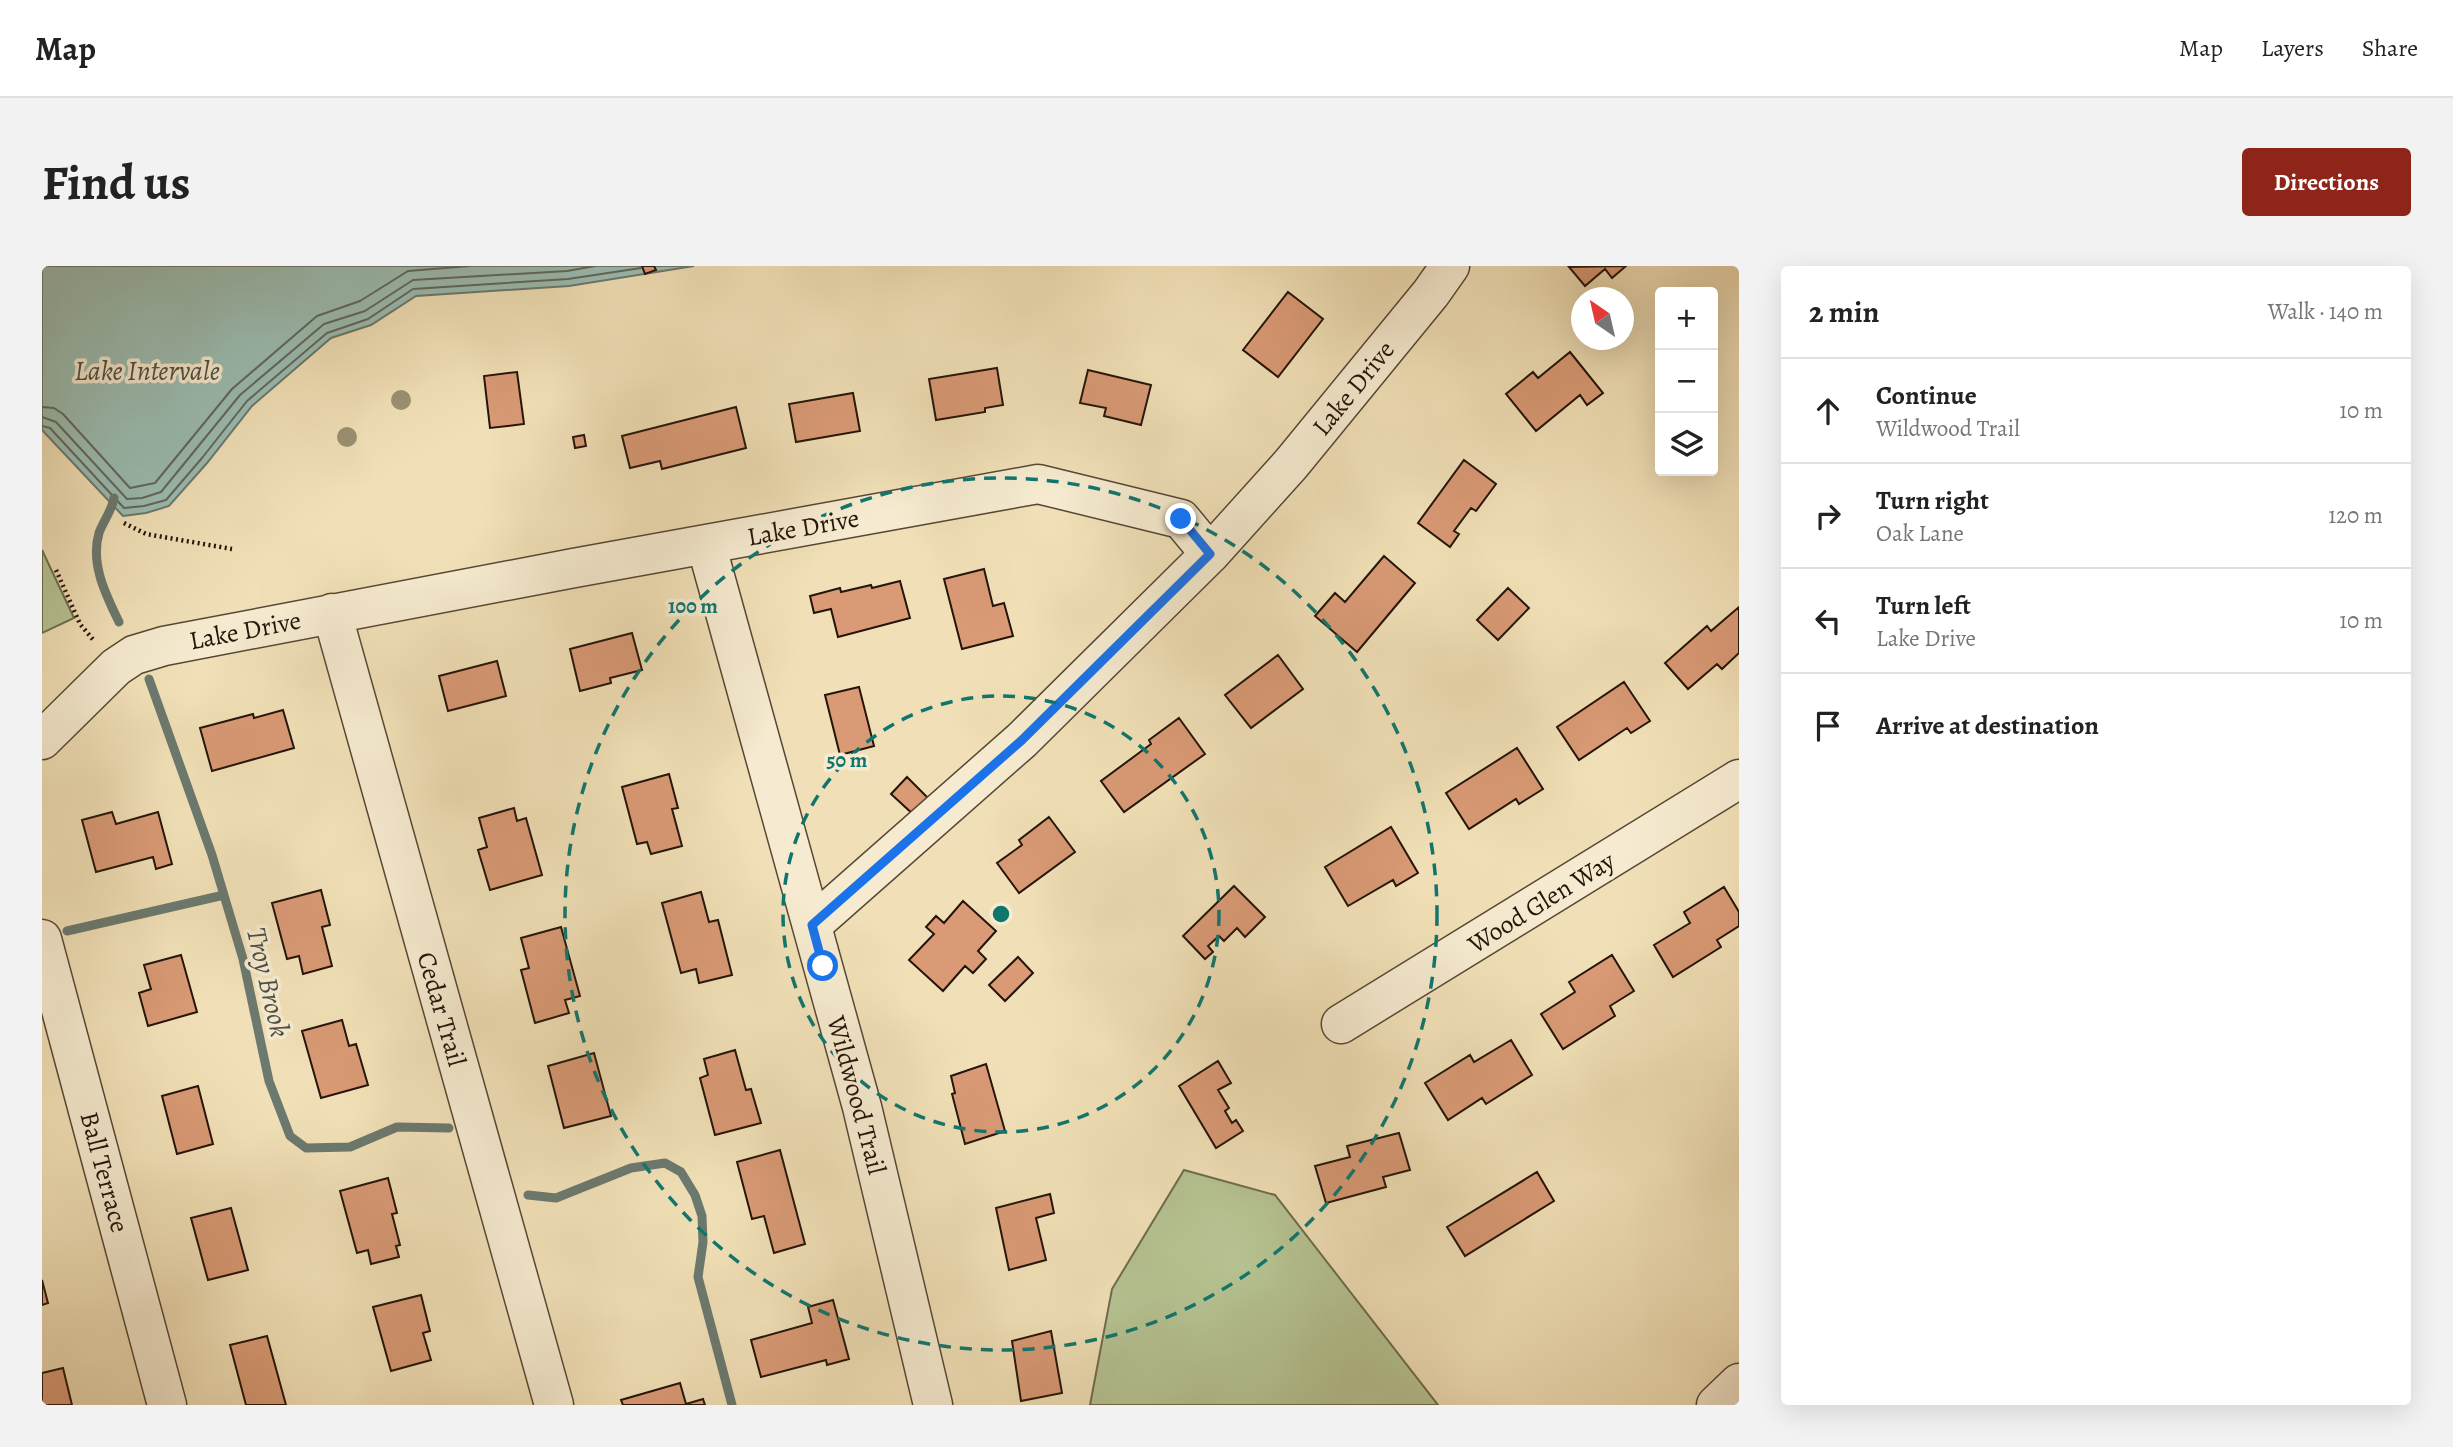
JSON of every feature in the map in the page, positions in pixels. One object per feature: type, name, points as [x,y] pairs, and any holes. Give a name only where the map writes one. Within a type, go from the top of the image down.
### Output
[{"type":"street","name":"Lake Drive","points":[[42,740],[116,667],[134,655],[164,646],[1038,484],[1181,519],[1210,554],[1292,464],[1432,293],[1450,266]]},
{"type":"street","name":"Wildwood Trail","points":[[706,544],[862,1107],[933,1405]]},
{"type":"street","points":[[812,925],[1022,740],[1210,554]]},
{"type":"street","name":"Cedar Trail","points":[[332,613],[554,1405]]},
{"type":"street","name":"Wood Glen Way","points":[[1341,1024],[1739,779]]},
{"type":"street","name":"Ball Terrace","points":[[42,939],[167,1405]]},
{"type":"street","points":[[1716,1405],[1739,1383]]},
{"type":"path","points":[[124,523],[146,534],[232,549]]},
{"type":"path","points":[[57,570],[80,624],[116,667]]},
{"type":"green space","points":[[42,550],[74,618],[42,633]]},
{"type":"green space","points":[[1184,1170],[1275,1195],[1438,1405],[1090,1405],[1112,1289]]},
{"type":"water","name":"Lake Intervale","points":[[42,266],[694,266],[569,286],[416,296],[371,325],[331,338],[252,406],[169,506],[123,516],[42,430]]},
{"type":"building","points":[[642,266],[654,266],[656,270],[645,274]]},
{"type":"building","points":[[1626,266],[1612,278],[1605,269],[1585,286],[1569,267]]},
{"type":"building","points":[[1288,292],[1323,319],[1278,377],[1243,350]]},
{"type":"building","points":[[1570,352],[1603,393],[1587,405],[1580,395],[1536,431],[1506,394],[1533,372],[1538,378]]},
{"type":"building","points":[[997,368],[1003,405],[985,408],[985,412],[936,420],[929,379]]},
{"type":"building","points":[[1088,370],[1151,385],[1141,425],[1104,416],[1106,408],[1080,403]]},
{"type":"building","points":[[517,372],[524,424],[490,428],[484,376]]},
{"type":"building","points":[[853,393],[860,431],[796,442],[789,404]]},
{"type":"building","points":[[736,407],[746,448],[662,469],[660,461],[630,468],[622,436]]},
{"type":"building","points":[[584,435],[586,446],[575,448],[573,437]]},
{"type":"building","points":[[1464,460],[1496,484],[1476,511],[1471,508],[1454,531],[1459,534],[1450,547],[1418,523]]},
{"type":"building","points":[[1384,556],[1415,583],[1357,652],[1315,616],[1335,593],[1345,602]]},
{"type":"building","points":[[984,569],[993,606],[1004,603],[1013,636],[962,649],[944,579]]},
{"type":"building","points":[[900,581],[910,618],[838,637],[831,609],[814,613],[810,596],[840,588],[841,592]]},
{"type":"building","points":[[1508,588],[1529,608],[1498,640],[1477,620]]},
{"type":"building","points":[[1739,607],[1739,653],[1722,669],[1717,664],[1688,689],[1665,663],[1707,626],[1711,631]]},
{"type":"building","points":[[632,633],[642,670],[610,678],[611,683],[580,691],[570,649]]},
{"type":"building","points":[[1278,655],[1303,689],[1251,728],[1225,695]]},
{"type":"building","points":[[497,661],[506,696],[448,711],[439,676]]},
{"type":"building","points":[[1624,682],[1650,721],[1631,733],[1627,728],[1579,760],[1557,727]]},
{"type":"building","points":[[859,687],[874,746],[840,755],[825,695]]},
{"type":"building","points":[[283,710],[294,748],[212,771],[200,728],[253,714],[254,718]]},
{"type":"building","points":[[1179,718],[1205,754],[1124,812],[1101,781],[1151,744],[1149,740]]},
{"type":"building","points":[[1517,748],[1543,789],[1519,804],[1516,799],[1469,829],[1446,793]]},
{"type":"building","points":[[669,774],[678,808],[672,809],[682,846],[651,854],[647,842],[637,844],[622,787]]},
{"type":"building","points":[[907,777],[930,800],[915,816],[891,794]]},
{"type":"building","points":[[514,808],[517,821],[526,818],[542,875],[490,890],[478,850],[487,847],[479,818]]},
{"type":"building","points":[[112,812],[116,824],[158,812],[172,864],[156,869],[153,857],[96,872],[82,820]]},
{"type":"building","points":[[1049,817],[1075,852],[1019,893],[997,863],[1022,845],[1019,840]]},
{"type":"building","points":[[1391,827],[1418,873],[1396,886],[1393,880],[1348,906],[1325,867]]},
{"type":"building","points":[[1234,886],[1265,917],[1245,937],[1237,928],[1224,941],[1219,936],[1208,946],[1213,952],[1205,959],[1183,936]]},
{"type":"building","points":[[1724,887],[1739,912],[1739,926],[1717,940],[1721,947],[1673,977],[1654,945],[1690,923],[1684,912]]},
{"type":"building","points":[[321,890],[330,925],[322,927],[332,966],[303,974],[299,956],[287,959],[272,903]]},
{"type":"building","points":[[701,892],[709,922],[718,920],[732,975],[699,983],[696,969],[681,973],[662,903]]},
{"type":"building","points":[[963,901],[996,931],[978,951],[986,959],[973,973],[965,966],[943,991],[909,960],[934,934],[926,927],[936,916],[944,923]]},
{"type":"building","points":[[561,927],[580,996],[565,1000],[569,1013],[535,1023],[521,970],[529,968],[521,938]]},
{"type":"building","points":[[181,955],[197,1012],[148,1026],[139,993],[151,989],[144,965]]},
{"type":"building","points":[[1612,955],[1634,991],[1610,1006],[1615,1016],[1563,1049],[1541,1014],[1575,992],[1569,982]]},
{"type":"building","points":[[1018,957],[1033,973],[1005,1001],[989,985]]},
{"type":"building","points":[[342,1020],[349,1046],[356,1044],[368,1085],[321,1098],[302,1031]]},
{"type":"building","points":[[1511,1040],[1532,1075],[1486,1104],[1482,1098],[1448,1120],[1425,1083],[1470,1055],[1474,1062]]},
{"type":"building","points":[[735,1050],[746,1090],[751,1089],[761,1123],[715,1135],[700,1078],[708,1075],[704,1059]]},
{"type":"building","points":[[594,1053],[611,1116],[564,1128],[548,1066]]},
{"type":"building","points":[[1218,1061],[1231,1083],[1218,1090],[1229,1108],[1225,1111],[1232,1123],[1236,1120],[1243,1131],[1216,1148],[1179,1086]]},
{"type":"building","points":[[986,1064],[1005,1131],[965,1144],[952,1094],[955,1093],[951,1076]]},
{"type":"building","points":[[198,1086],[213,1144],[177,1154],[162,1096]]},
{"type":"building","points":[[1399,1133],[1410,1170],[1383,1177],[1386,1187],[1326,1203],[1315,1166],[1350,1157],[1347,1146]]},
{"type":"building","points":[[780,1150],[805,1244],[774,1253],[764,1216],[752,1219],[737,1162]]},
{"type":"building","points":[[1537,1172],[1554,1201],[1465,1256],[1447,1227]]},
{"type":"building","points":[[388,1178],[397,1213],[392,1214],[400,1245],[396,1246],[399,1257],[371,1264],[368,1250],[357,1253],[340,1191]]},
{"type":"building","points":[[1050,1194],[1054,1213],[1036,1218],[1046,1260],[1009,1270],[996,1208]]},
{"type":"building","points":[[231,1208],[248,1270],[208,1280],[191,1218]]},
{"type":"building","points":[[42,1280],[48,1303],[42,1305]]},
{"type":"building","points":[[421,1295],[430,1331],[423,1333],[431,1360],[391,1371],[373,1307]]},
{"type":"building","points":[[833,1300],[849,1359],[827,1365],[826,1360],[761,1377],[751,1340],[812,1323],[808,1307]]},
{"type":"building","points":[[1051,1331],[1062,1393],[1021,1401],[1012,1341]]},
{"type":"building","points":[[267,1336],[286,1405],[246,1405],[230,1345]]},
{"type":"building","points":[[63,1368],[72,1405],[42,1405],[42,1373]]},
{"type":"building","points":[[680,1383],[686,1404],[703,1399],[705,1405],[623,1405],[621,1400]]},
{"type":"waterway","name":"Troy Brook","points":[[114,498],[99,533],[96,556],[101,579],[119,622]]},
{"type":"waterway","name":"Troy Brook","points":[[149,679],[212,855],[243,959],[269,1081],[290,1136],[306,1148],[350,1147],[397,1127],[449,1128]]},
{"type":"waterway","points":[[67,931],[224,895]]},
{"type":"waterway","name":"Troy Brook","points":[[528,1195],[556,1198],[631,1168],[665,1163],[681,1172],[695,1195],[702,1216],[703,1242],[698,1277],[732,1405]]},
{"type":"route","points":[[823,966],[812,925],[1022,740],[1210,554],[1181,519]]}]
